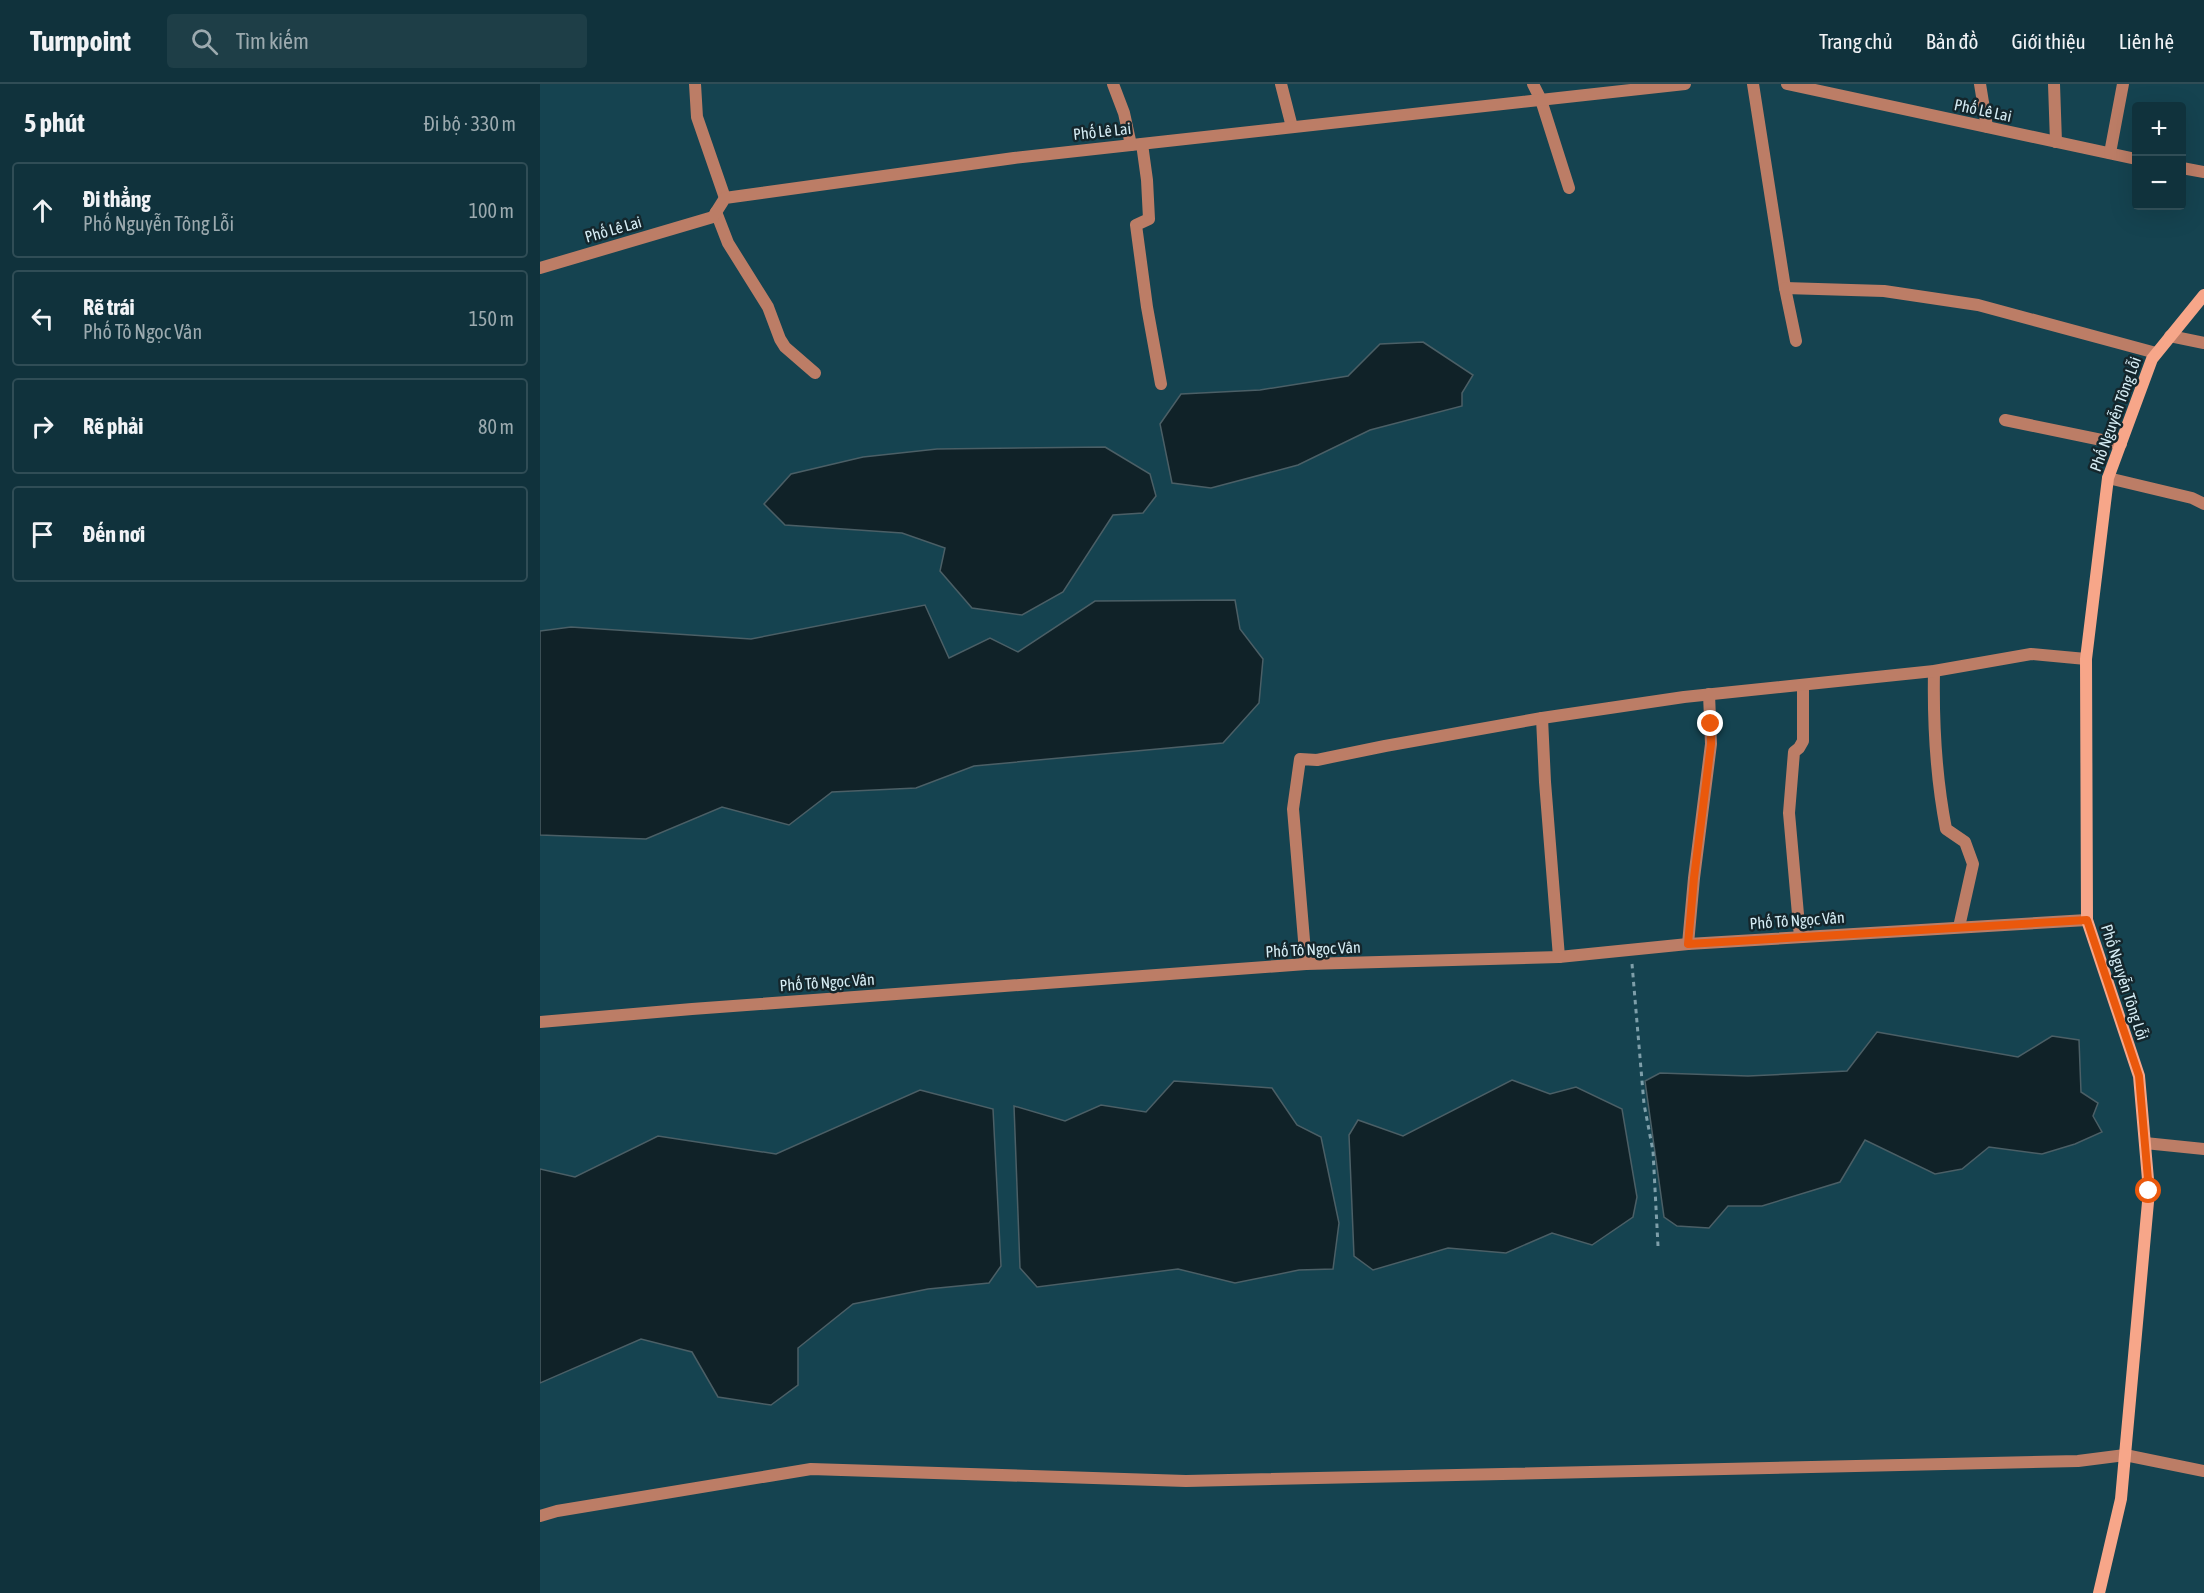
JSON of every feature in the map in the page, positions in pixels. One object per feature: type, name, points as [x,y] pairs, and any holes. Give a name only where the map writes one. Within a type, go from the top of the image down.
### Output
[{"type":"street","points":[[695,84],[697,117],[725,198],[716,212],[728,243],[768,307],[785,347],[815,373]]},
{"type":"street","points":[[1113,84],[1137,144],[1147,180],[1149,219],[1136,225],[1147,307],[1161,384]]},
{"type":"street","points":[[1281,84],[1292,127]]},
{"type":"street","points":[[1533,84],[1569,188]]},
{"type":"street","name":"Phố Lê Lai","points":[[725,198],[1003,159],[1685,84]]},
{"type":"street","points":[[1753,84],[1785,288],[1796,341]]},
{"type":"street","name":"Phố Lê Lai","points":[[1787,84],[2132,158]]},
{"type":"street","points":[[1980,84],[1987,127]]},
{"type":"street","points":[[2054,84],[2056,142]]},
{"type":"street","points":[[2110,153],[2123,84]]},
{"type":"street","points":[[2186,169],[2204,172]]},
{"type":"street","name":"Phố Lê Lai","points":[[540,268],[713,217],[716,212]]},
{"type":"street","points":[[1785,288],[1884,291],[1978,305],[2156,353]]},
{"type":"street","name":"Phố Nguyễn Tông Lỗi","points":[[2099,1593],[2121,1499],[2149,1191],[2139,1076],[2087,920],[2086,659],[2108,478],[2151,359],[2204,295]]},
{"type":"street","points":[[2170,336],[2204,343]]},
{"type":"street","points":[[2005,420],[2121,444]]},
{"type":"street","points":[[2108,478],[2192,498],[2204,504]]},
{"type":"street","points":[[1306,964],[1293,809],[1300,759],[1317,760],[1542,718],[1709,694],[1934,671],[2031,654],[2086,659]]},
{"type":"street","points":[[1934,671],[1933,703],[1939,793],[1946,829],[1965,842],[1973,864],[1959,927]]},
{"type":"street","points":[[1800,937],[1789,813],[1794,752],[1803,741],[1803,685]]},
{"type":"street","points":[[1688,944],[1711,744],[1709,694]]},
{"type":"street","points":[[1542,718],[1559,957]]},
{"type":"street","name":"Phố Tô Ngọc Vân","points":[[540,1022],[727,1006],[1306,964],[1559,957],[1688,944],[2087,920]]},
{"type":"street","points":[[2145,1143],[2204,1149]]},
{"type":"street","points":[[540,1516],[556,1511],[811,1469],[1186,1481],[2078,1461],[2125,1455],[2204,1471]]},
{"type":"path","points":[[1631,950],[1644,1104],[1653,1151],[1658,1246]]},
{"type":"water","points":[[1423,342],[1473,375],[1462,393],[1462,406],[1370,430],[1298,465],[1211,488],[1172,483],[1160,424],[1181,394],[1260,390],[1348,376],[1380,344]]},
{"type":"water","points":[[1105,447],[1150,474],[1156,496],[1143,513],[1113,515],[1063,592],[1022,615],[972,608],[940,571],[945,548],[902,533],[785,525],[764,504],[791,474],[863,457],[937,449]]},
{"type":"water","points":[[1235,600],[1240,629],[1263,659],[1259,703],[1223,743],[974,766],[916,788],[832,792],[789,825],[722,807],[646,839],[540,835],[540,631],[571,627],[751,639],[925,605],[949,658],[990,638],[1018,652],[1095,601]]},
{"type":"water","points":[[1877,1032],[2018,1057],[2052,1036],[2079,1040],[2081,1092],[2098,1103],[2093,1116],[2102,1132],[2075,1144],[2042,1154],[1989,1147],[1962,1169],[1935,1174],[1865,1140],[1840,1182],[1762,1206],[1728,1206],[1709,1228],[1677,1226],[1664,1217],[1645,1081],[1660,1073],[1748,1076],[1847,1071]]},
{"type":"water","points":[[1512,1080],[1550,1094],[1576,1087],[1622,1109],[1637,1197],[1633,1217],[1592,1245],[1552,1233],[1506,1253],[1448,1248],[1373,1270],[1354,1256],[1349,1135],[1358,1120],[1403,1136]]},
{"type":"water","points":[[1174,1081],[1272,1088],[1297,1125],[1321,1137],[1339,1223],[1333,1269],[1299,1270],[1235,1283],[1178,1269],[1037,1287],[1020,1268],[1014,1106],[1065,1121],[1101,1105],[1146,1112]]},
{"type":"water","points":[[920,1090],[993,1109],[1001,1266],[989,1283],[928,1289],[853,1304],[798,1348],[798,1385],[771,1405],[718,1397],[692,1352],[641,1339],[540,1383],[540,1169],[575,1177],[658,1136],[776,1154]]},
{"type":"route","points":[[1711,724],[1711,744],[1688,944],[2087,920],[2139,1076],[2149,1191]]}]
